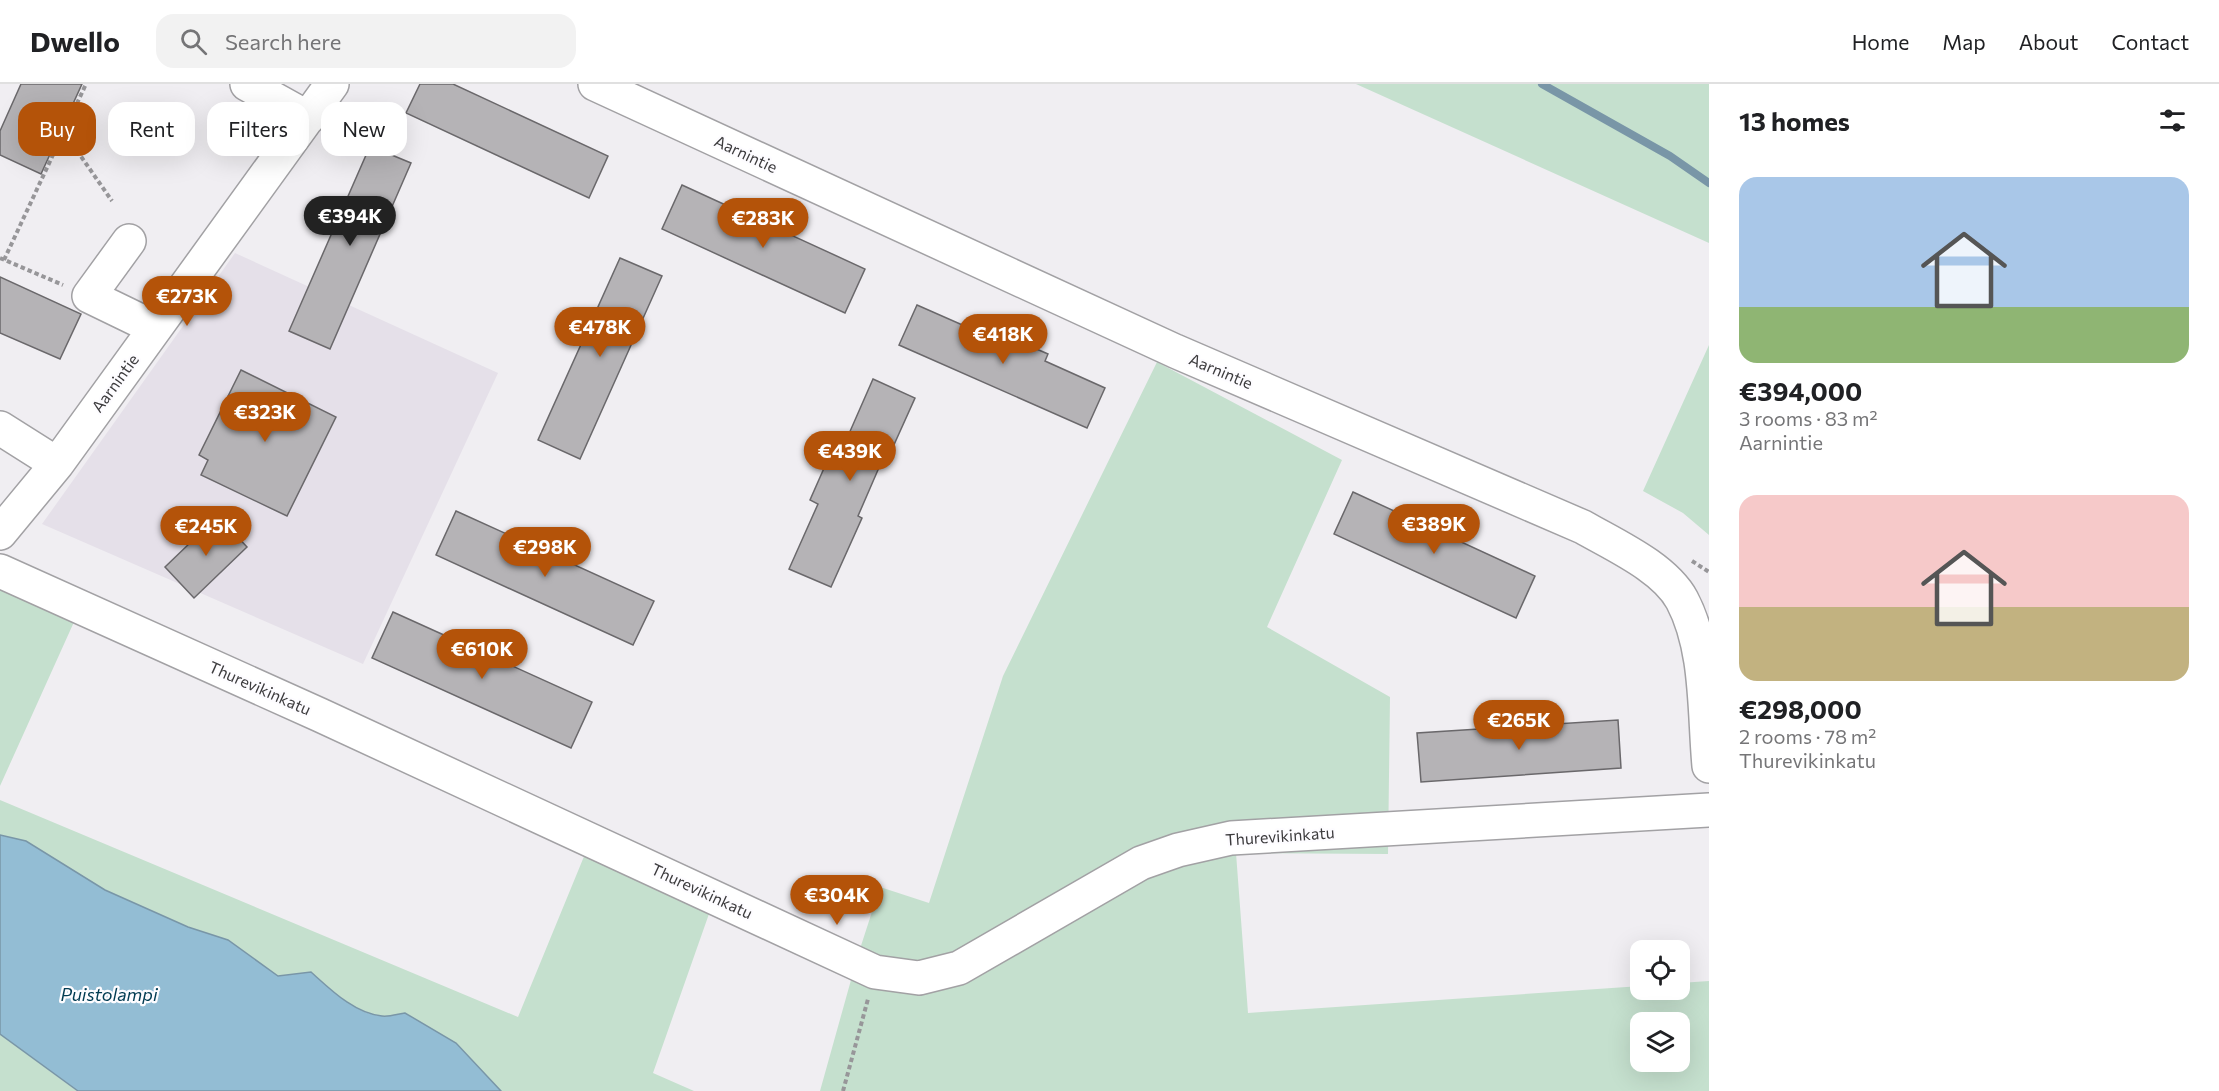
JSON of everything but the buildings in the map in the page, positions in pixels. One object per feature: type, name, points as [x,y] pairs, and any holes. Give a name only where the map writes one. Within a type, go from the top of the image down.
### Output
[{"type":"street","points":[[247,84],[279,102]]},
{"type":"street","name":"Aarnintie","points":[[309,117],[332,84]]},
{"type":"street","name":"Aarnintie","points":[[595,84],[1175,351],[1583,527],[1640,560],[1681,599],[1698,644],[1709,766]]},
{"type":"street","name":"Aarnintie","points":[[0,533],[57,464],[280,156]]},
{"type":"street","points":[[129,241],[89,296],[155,328]]},
{"type":"street","points":[[0,428],[57,464]]},
{"type":"street","name":"Thurevikinkatu","points":[[0,571],[320,715],[875,972],[919,978],[959,968],[1141,863],[1178,850],[1231,838],[1709,810]]},
{"type":"path","points":[[78,102],[86,84]]},
{"type":"path","points":[[52,156],[2,259],[89,296]]},
{"type":"path","points":[[81,156],[112,201]]},
{"type":"path","points":[[843,1091],[875,972]]},
{"type":"shaded area","points":[[235,253],[498,373],[363,664],[42,524]]},
{"type":"green space","points":[[1356,84],[1709,84],[1709,243]]},
{"type":"green space","points":[[1709,345],[1709,535],[1683,513],[1643,491]]},
{"type":"green space","points":[[1157,362],[1342,460],[1267,627],[1390,697],[1388,854],[1236,853],[1248,1013],[1630,987],[1630,1000],[1690,1000],[1690,982],[1709,981],[1709,1091],[820,1091],[858,955],[880,887],[929,903],[1003,676]]},
{"type":"green space","points":[[0,574],[83,602],[0,786]]},
{"type":"green space","points":[[0,800],[518,1017],[592,837],[716,894],[653,1073],[694,1091],[501,1091],[456,1043],[405,1013],[385,1016],[362,1011],[343,1000],[311,972],[278,976],[228,940],[188,927],[105,890],[26,841],[0,835]]},
{"type":"green space","points":[[0,1034],[77,1091],[0,1091]]},
{"type":"water","name":"Puistolampi","points":[[0,835],[26,841],[105,890],[188,927],[228,940],[278,976],[311,972],[344,1000],[362,1011],[385,1016],[405,1013],[456,1043],[501,1091],[78,1091],[0,1034]]},
{"type":"waterway","points":[[1542,84],[1670,156],[1709,183]]}]
